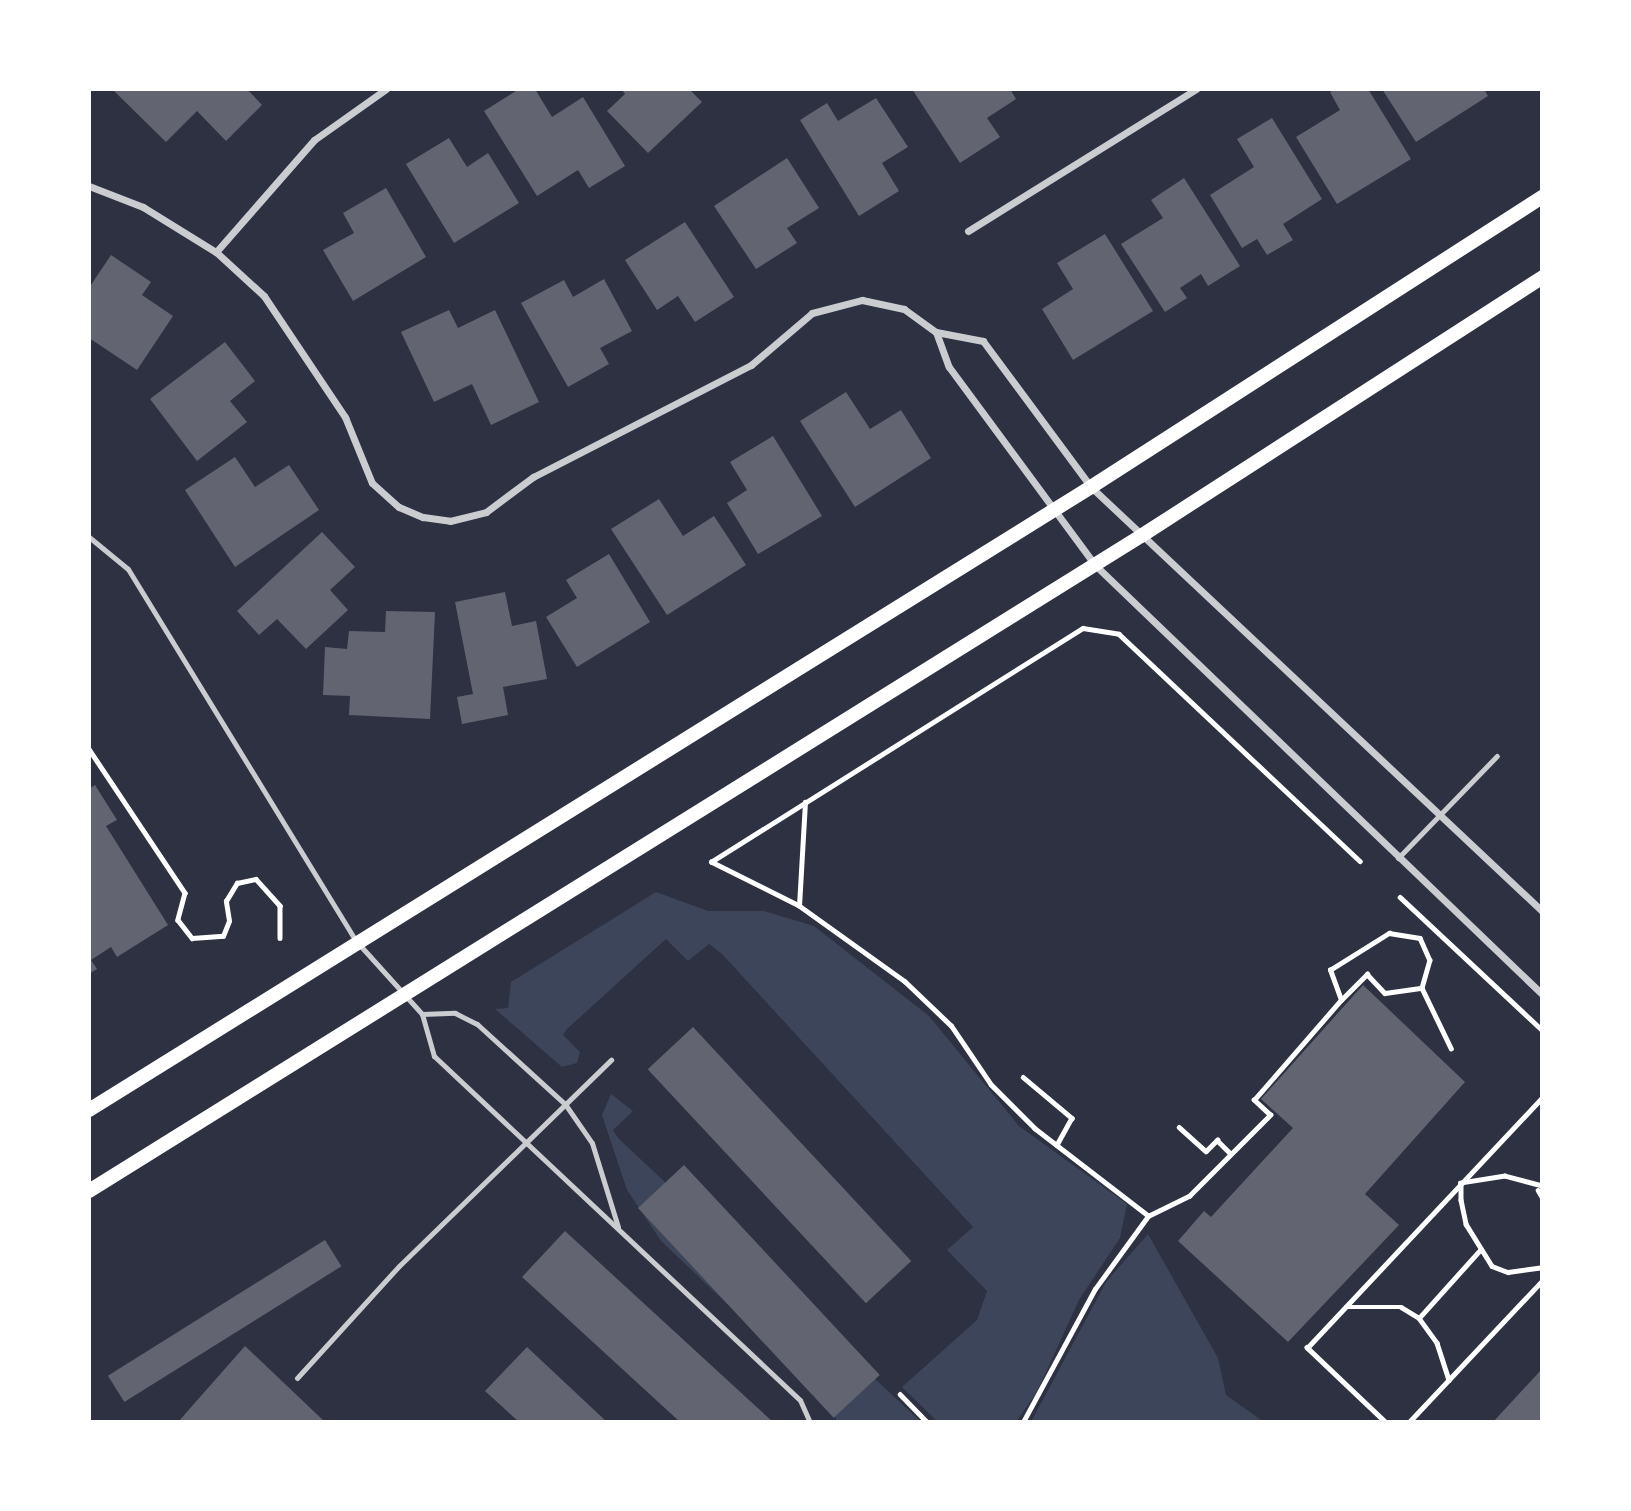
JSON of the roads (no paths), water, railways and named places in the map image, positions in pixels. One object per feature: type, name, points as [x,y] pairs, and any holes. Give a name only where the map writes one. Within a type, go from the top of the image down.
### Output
[{"type":"main road","points":[[89,1110],[1091,487],[1542,197]]},
{"type":"main road","points":[[89,1191],[1142,536],[1542,278]]},
{"type":"street","points":[[216,252],[314,140],[386,89]]},
{"type":"street","points":[[968,231],[1196,89]]},
{"type":"street","points":[[89,186],[143,207],[216,252],[264,296],[302,346],[345,417],[372,483],[399,507],[435,519],[486,512],[534,477],[751,365],[812,313],[862,300],[904,309],[936,332],[983,341],[1091,487],[1542,911]]},
{"type":"street","points":[[936,332],[949,367],[1051,512],[1094,564],[1542,994]]},
{"type":"lane","points":[[89,537],[128,569],[357,942],[400,996],[422,1014],[434,1056],[800,1400],[810,1422]]},
{"type":"lane","points":[[1398,858],[1441,818],[1497,756]]},
{"type":"lane","points":[[422,1014],[456,1013],[477,1024],[565,1104],[592,1143],[618,1227]]},
{"type":"lane","points":[[297,1378],[523,1142],[611,1060]]}]
